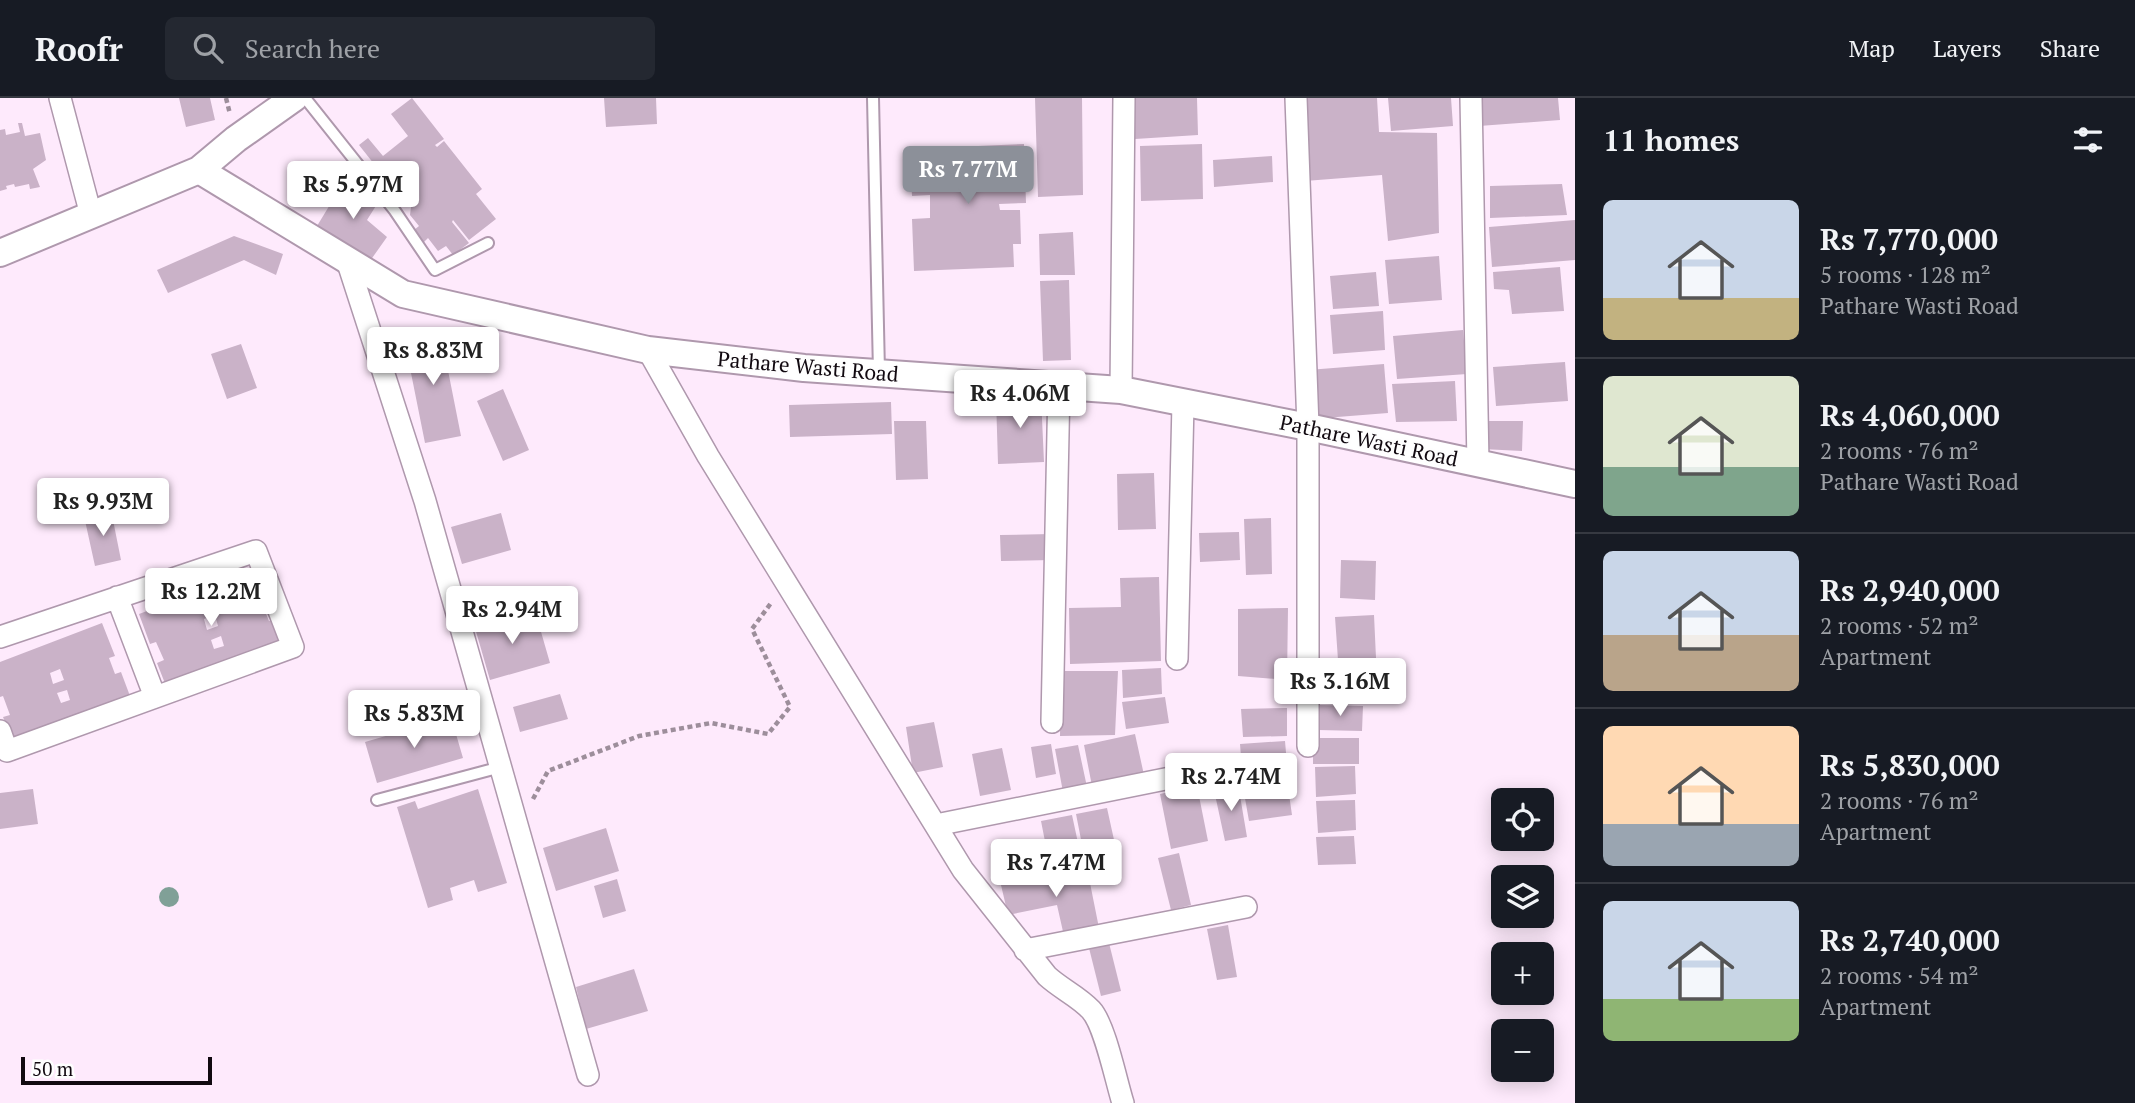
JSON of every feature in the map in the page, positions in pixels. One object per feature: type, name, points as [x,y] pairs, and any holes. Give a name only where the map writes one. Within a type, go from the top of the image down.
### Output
[{"type":"street","points":[[60,98],[91,215]]},
{"type":"street","points":[[0,253],[199,170],[236,139],[294,98]]},
{"type":"street","points":[[1121,390],[1124,98]]},
{"type":"street","points":[[1296,98],[1308,426],[1308,746]]},
{"type":"street","points":[[1471,98],[1478,463]]},
{"type":"street","name":"Pathare Wasti Road","points":[[199,170],[403,294],[648,350],[804,368],[1121,390],[1308,426],[1575,484]]},
{"type":"street","points":[[347,260],[425,501],[589,1075]]},
{"type":"street","points":[[648,350],[708,456],[964,870],[1060,989],[1094,1012],[1123,1103]]},
{"type":"street","points":[[1052,722],[1059,385]]},
{"type":"street","points":[[1177,659],[1183,403]]},
{"type":"street","points":[[0,638],[256,551],[293,647],[7,751],[0,731]]},
{"type":"street","points":[[117,597],[155,697]]},
{"type":"street","points":[[936,825],[1235,765]]},
{"type":"street","points":[[1026,950],[1245,907]]},
{"type":"lane","points":[[305,98],[395,211],[435,270],[488,243]]},
{"type":"lane","points":[[873,98],[879,373]]},
{"type":"lane","points":[[377,800],[501,767]]},
{"type":"path","points":[[518,828],[548,771],[639,736],[711,723],[768,734],[790,707],[752,629],[786,583]]},
{"type":"building","points":[[179,98],[210,98],[215,120],[186,127]]},
{"type":"building","points":[[412,98],[444,139],[435,145],[437,147],[444,141],[482,189],[476,194],[496,219],[469,240],[453,220],[469,243],[453,255],[446,246],[438,251],[428,238],[424,242],[414,230],[419,226],[410,215],[411,207],[384,172],[378,176],[371,167],[374,164],[359,145],[368,138],[383,156],[408,136],[391,114]]},
{"type":"building","points":[[604,98],[656,98],[657,124],[606,127]]},
{"type":"building","points":[[1035,98],[1082,98],[1083,195],[1038,197]]},
{"type":"building","points":[[1132,98],[1197,98],[1198,135],[1135,139]]},
{"type":"building","points":[[1298,98],[1377,98],[1379,132],[1437,133],[1439,233],[1388,241],[1382,175],[1305,181]]},
{"type":"building","points":[[1388,98],[1451,98],[1453,126],[1391,131]]},
{"type":"building","points":[[1477,98],[1558,98],[1560,120],[1479,126]]},
{"type":"building","points":[[18,123],[22,123],[25,136],[40,133],[46,160],[33,169],[40,187],[30,189],[29,184],[15,187],[14,184],[0,191],[0,130],[5,129],[6,135],[20,132]]},
{"type":"building","points":[[1024,144],[1026,203],[999,204],[1000,210],[1020,210],[1021,244],[1013,244],[1014,267],[914,271],[912,219],[930,218],[930,195],[912,196],[910,149]]},
{"type":"building","points":[[1202,144],[1203,199],[1141,201],[1140,146]]},
{"type":"building","points":[[1272,156],[1273,182],[1214,187],[1213,160]]},
{"type":"building","points":[[345,180],[379,201],[367,220],[387,237],[370,261],[317,226]]},
{"type":"building","points":[[1562,184],[1567,215],[1490,218],[1490,186]]},
{"type":"building","points":[[1575,220],[1575,260],[1492,267],[1489,227]]},
{"type":"building","points":[[1073,232],[1075,275],[1040,275],[1039,234]]},
{"type":"building","points":[[234,236],[283,254],[276,275],[244,260],[168,293],[157,270]]},
{"type":"building","points":[[1439,256],[1442,300],[1389,304],[1385,260]]},
{"type":"building","points":[[1560,267],[1564,311],[1512,314],[1509,290],[1494,289],[1493,272]]},
{"type":"building","points":[[1376,272],[1379,306],[1333,309],[1330,276]]},
{"type":"building","points":[[1069,280],[1071,360],[1043,361],[1040,281]]},
{"type":"building","points":[[1383,311],[1385,350],[1333,354],[1330,315]]},
{"type":"building","points":[[440,330],[461,436],[425,443],[404,338]]},
{"type":"building","points":[[1463,330],[1467,374],[1397,379],[1393,336]]},
{"type":"building","points":[[241,344],[257,388],[227,399],[211,354]]},
{"type":"building","points":[[1565,362],[1568,401],[1496,406],[1493,367]]},
{"type":"building","points":[[1384,364],[1388,413],[1312,419],[1308,370]]},
{"type":"building","points":[[1455,381],[1457,421],[1396,422],[1392,384]]},
{"type":"building","points":[[503,389],[529,450],[503,461],[477,401]]},
{"type":"building","points":[[1041,397],[1044,462],[998,464],[996,398]]},
{"type":"building","points":[[891,402],[892,434],[790,437],[789,405]]},
{"type":"building","points":[[894,421],[926,421],[928,479],[896,480]]},
{"type":"building","points":[[1481,421],[1523,421],[1522,451],[1482,449]]},
{"type":"building","points":[[1154,473],[1156,529],[1118,530],[1117,474]]},
{"type":"building","points":[[111,510],[121,560],[95,566],[84,516]]},
{"type":"building","points":[[501,513],[511,550],[462,564],[451,527]]},
{"type":"building","points":[[1271,518],[1272,574],[1246,575],[1244,519]]},
{"type":"building","points":[[1239,532],[1240,560],[1200,562],[1199,533]]},
{"type":"building","points":[[1051,534],[1052,560],[1001,561],[1000,535]]},
{"type":"building","points":[[1341,560],[1376,561],[1375,600],[1340,598]]},
{"type":"building","points":[[256,570],[268,602],[262,604],[269,621],[275,618],[284,642],[166,686],[157,663],[164,660],[156,642],[150,644],[139,614]],"holes":[[[215,615],[218,626],[207,630],[204,619]],[[221,636],[224,646],[214,649],[211,640]]]},
{"type":"building","points":[[1159,577],[1161,661],[1070,664],[1069,608],[1121,607],[1120,578]]},
{"type":"building","points":[[1288,608],[1287,680],[1238,676],[1238,609]]},
{"type":"building","points":[[535,611],[550,663],[490,680],[475,628]]},
{"type":"building","points":[[1374,615],[1376,658],[1338,660],[1335,617]]},
{"type":"building","points":[[102,623],[115,656],[109,658],[115,674],[121,672],[130,696],[13,741],[3,717],[10,715],[3,696],[0,697],[0,662]],"holes":[[[60,669],[64,680],[53,684],[50,673]],[[67,690],[70,700],[61,703],[57,693]]]},
{"type":"building","points":[[1161,668],[1162,694],[1123,698],[1122,670]]},
{"type":"building","points":[[1324,669],[1370,669],[1370,694],[1323,694]]},
{"type":"building","points":[[1061,671],[1118,671],[1115,735],[1060,736]]},
{"type":"building","points":[[560,694],[568,719],[520,732],[513,707]]},
{"type":"building","points":[[1165,697],[1169,723],[1126,729],[1122,702]]},
{"type":"building","points":[[1318,705],[1363,706],[1362,731],[1318,730]]},
{"type":"building","points":[[1287,708],[1287,736],[1243,737],[1241,709]]},
{"type":"building","points":[[451,717],[463,758],[377,783],[365,742]]},
{"type":"building","points":[[934,722],[943,767],[913,773],[906,727]]},
{"type":"building","points":[[1135,734],[1144,775],[1092,786],[1084,745]]},
{"type":"building","points":[[1313,738],[1359,738],[1359,764],[1313,764]]},
{"type":"building","points":[[1285,741],[1288,776],[1243,782],[1240,744]]},
{"type":"building","points":[[1051,744],[1056,774],[1036,778],[1031,747]]},
{"type":"building","points":[[1078,745],[1087,787],[1063,792],[1055,749]]},
{"type":"building","points":[[1002,748],[1011,790],[980,796],[972,754]]},
{"type":"building","points":[[1355,766],[1356,794],[1316,797],[1315,767]]},
{"type":"building","points":[[1287,780],[1292,815],[1249,821],[1243,787]]},
{"type":"building","points":[[1238,784],[1247,837],[1225,841],[1214,790]]},
{"type":"building","points":[[1197,786],[1208,841],[1171,849],[1160,794]]},
{"type":"building","points":[[33,789],[38,824],[0,829],[0,793]]},
{"type":"building","points":[[478,789],[507,883],[478,892],[474,880],[450,888],[453,900],[428,908],[397,807],[415,801],[418,809]]},
{"type":"building","points":[[1355,800],[1356,830],[1318,833],[1316,801]]},
{"type":"building","points":[[1107,808],[1118,858],[1086,865],[1076,814]]},
{"type":"building","points":[[1072,815],[1083,866],[1051,872],[1041,821]]},
{"type":"building","points":[[606,828],[619,871],[556,891],[543,848]]},
{"type":"building","points":[[1354,836],[1356,864],[1318,865],[1316,837]]},
{"type":"building","points":[[1179,853],[1191,905],[1171,910],[1158,858]]},
{"type":"building","points":[[1087,868],[1099,928],[1064,936],[1057,905],[1008,915],[1001,885]]},
{"type":"building","points":[[617,879],[626,911],[603,918],[594,886]]},
{"type":"building","points":[[1228,925],[1237,977],[1217,980],[1207,929]]},
{"type":"building","points":[[1109,943],[1121,991],[1101,996],[1089,948]]},
{"type":"building","points":[[634,969],[648,1011],[586,1029],[576,987]]}]
